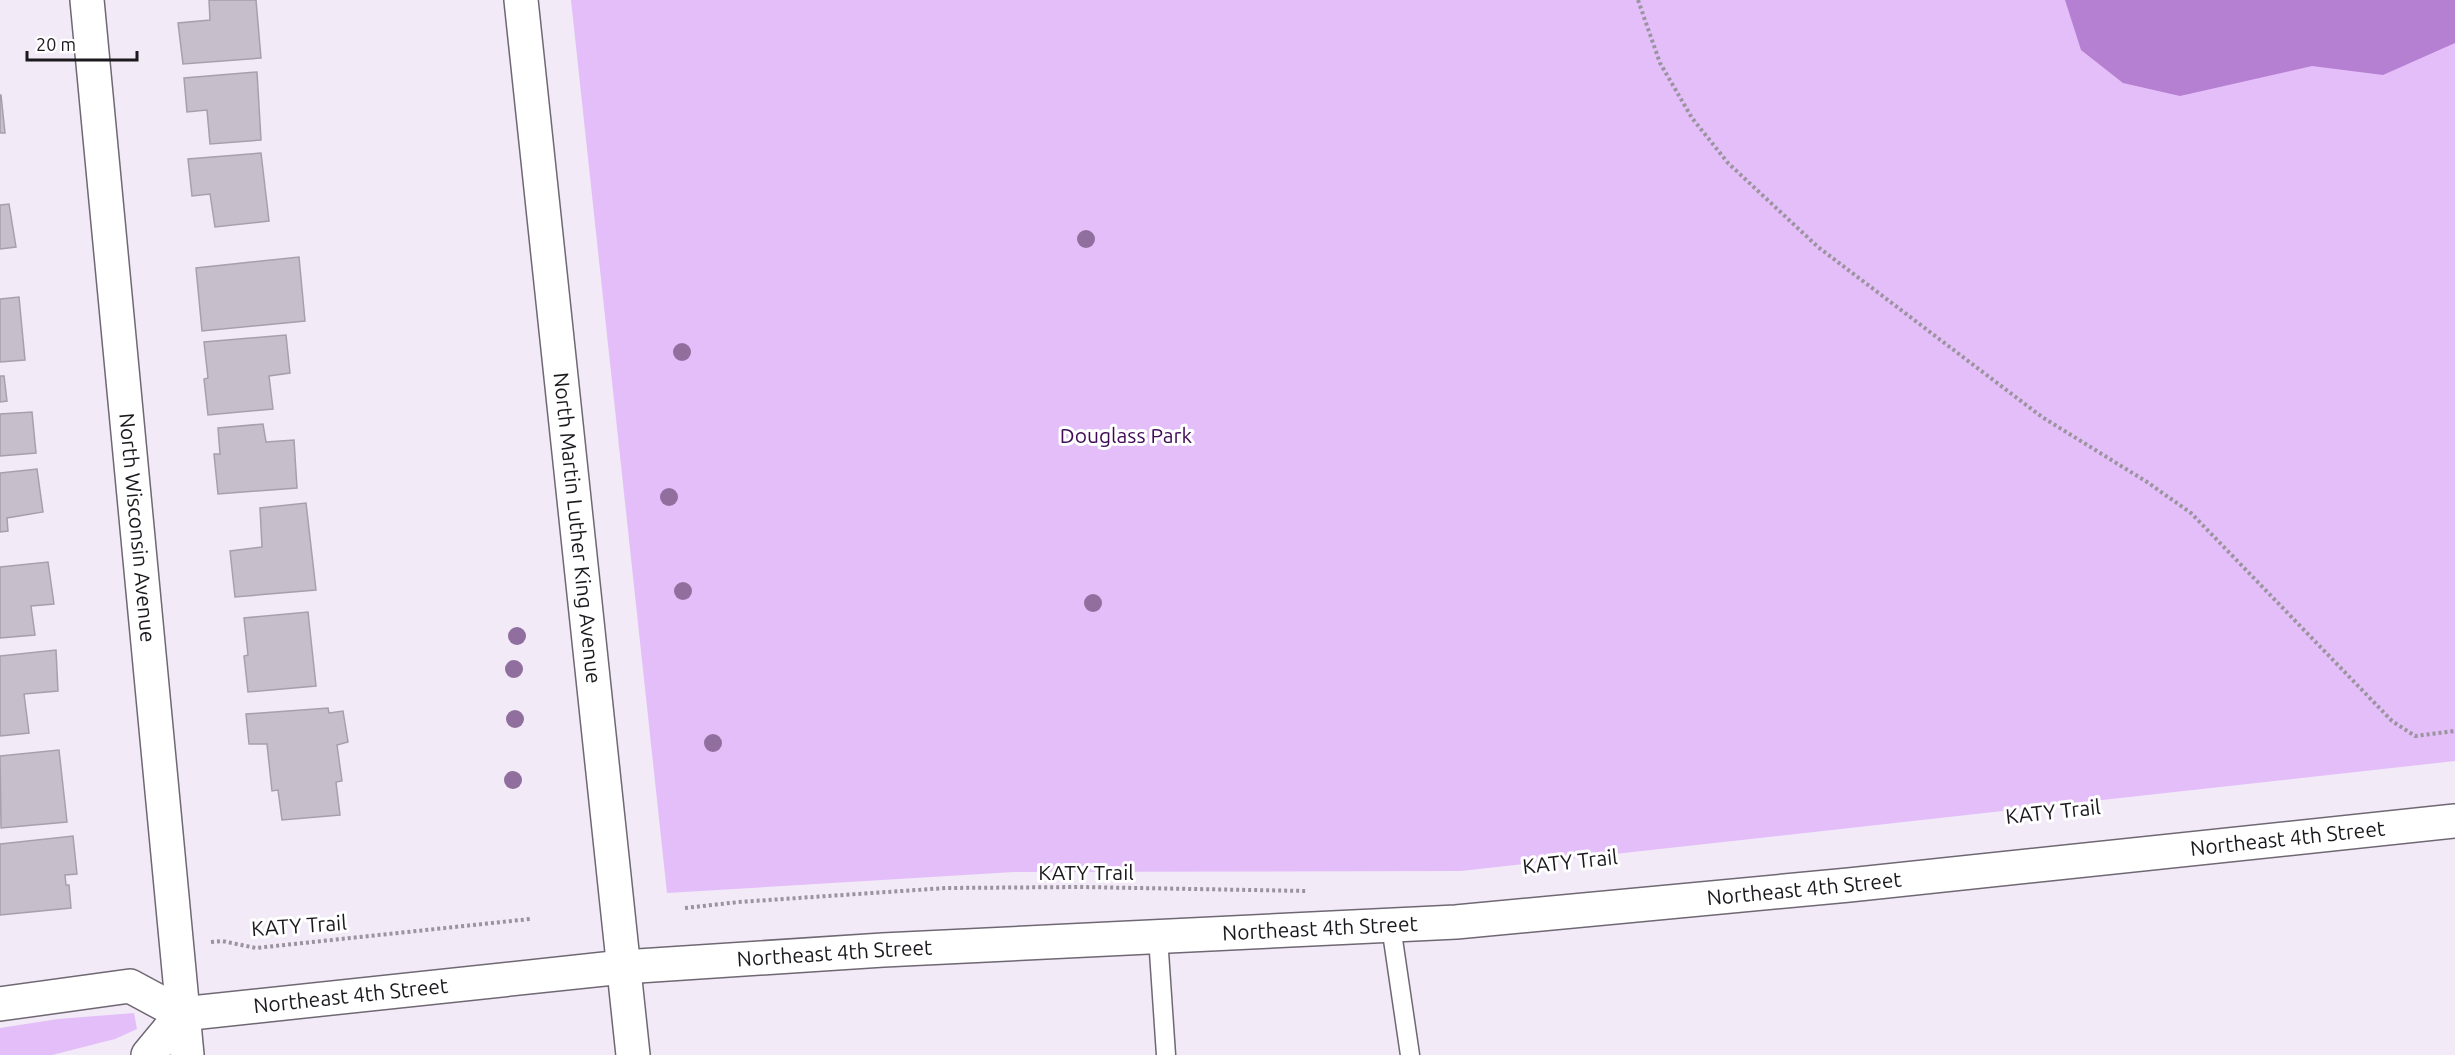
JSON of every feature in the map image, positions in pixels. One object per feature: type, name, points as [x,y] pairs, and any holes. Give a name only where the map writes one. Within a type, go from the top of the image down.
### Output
[{"type":"street","name":"North Wisconsin Avenue","points":[[87,0],[186,1055]]},
{"type":"street","name":"North Martin Luther King Avenue","points":[[521,0],[633,1055]]},
{"type":"street","name":"Northeast 4th Street","points":[[182,1014],[623,967],[884,950],[1456,922],[1849,885],[2455,821]]},
{"type":"street","points":[[0,1005],[130,986],[182,1014],[148,1055]]},
{"type":"lane","points":[[1390,926],[1410,1055]]},
{"type":"lane","points":[[1158,937],[1166,1055]]},
{"type":"path","points":[[1638,0],[1660,63],[1692,118],[1728,163],[1818,247],[2042,417],[2147,482],[2191,513],[2392,721],[2415,736],[2455,731]]},
{"type":"path","name":"KATY Trail","points":[[685,908],[739,902],[946,888],[1080,887],[1314,891]]},
{"type":"path","name":"KATY Trail","points":[[175,945],[222,941],[256,948],[530,919]]},
{"type":"green space","name":"Douglass Park","points":[[571,0],[2455,0],[2455,761],[1461,871],[1014,872],[667,893]]},
{"type":"green space","points":[[134,1013],[137,1029],[115,1039],[52,1055],[0,1055],[0,1028],[58,1019]]},
{"type":"shaded area","points":[[2065,0],[2455,0],[2455,43],[2383,75],[2312,66],[2180,96],[2123,83],[2081,50]]},
{"type":"building","points":[[209,0],[256,0],[261,58],[183,64],[178,23],[210,20]]},
{"type":"building","points":[[257,72],[261,140],[210,144],[207,110],[187,112],[184,78]]},
{"type":"building","points":[[1,95],[5,133],[0,133]]},
{"type":"building","points":[[261,153],[269,221],[215,227],[210,194],[192,196],[188,159]]},
{"type":"building","points":[[9,204],[16,247],[0,249],[0,205]]},
{"type":"building","points":[[299,257],[305,321],[202,331],[196,268]]},
{"type":"building","points":[[19,297],[25,360],[0,362],[0,299]]},
{"type":"building","points":[[286,335],[290,373],[269,376],[273,409],[208,415],[204,379],[208,378],[204,342]]},
{"type":"building","points":[[0,376],[4,376],[7,401],[0,402]]},
{"type":"building","points":[[32,412],[36,453],[0,456],[0,414]]},
{"type":"building","points":[[263,424],[266,442],[294,440],[297,488],[218,494],[214,454],[220,454],[218,428]]},
{"type":"building","points":[[37,469],[43,512],[7,518],[8,531],[0,532],[0,473]]},
{"type":"building","points":[[306,503],[316,590],[235,597],[230,551],[262,547],[260,508]]},
{"type":"building","points":[[48,562],[54,604],[31,606],[35,635],[0,638],[0,567]]},
{"type":"building","points":[[308,612],[316,686],[248,692],[244,656],[248,655],[244,618]]},
{"type":"building","points":[[56,650],[58,691],[24,694],[29,733],[0,736],[0,656]]},
{"type":"building","points":[[328,708],[329,713],[343,711],[348,742],[337,745],[342,781],[336,782],[340,815],[282,820],[278,790],[272,791],[267,744],[249,744],[246,714]]},
{"type":"building","points":[[59,750],[67,822],[1,828],[0,756]]},
{"type":"building","points":[[73,836],[77,874],[65,875],[66,885],[69,885],[71,908],[0,915],[0,844]]}]
